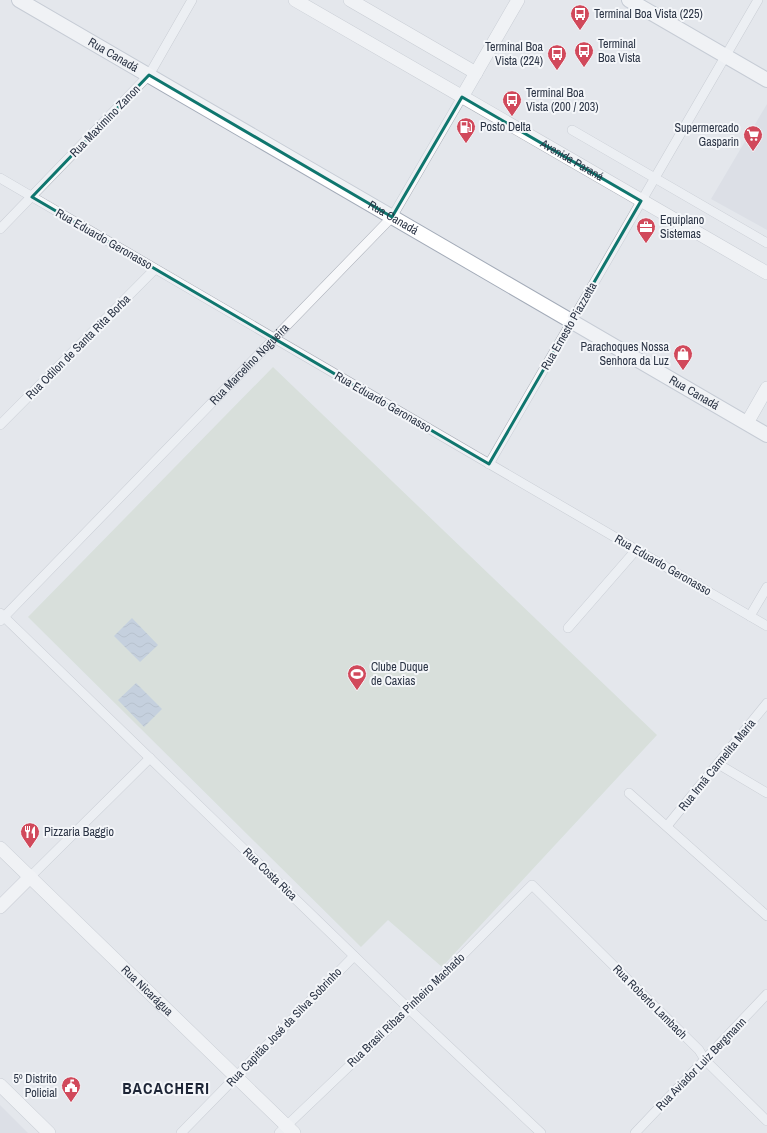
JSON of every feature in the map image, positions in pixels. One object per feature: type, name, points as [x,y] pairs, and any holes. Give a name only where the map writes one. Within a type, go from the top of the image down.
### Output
[{"type":"main road","name":"Rua Canadá","points":[[19,0],[767,435]]},
{"type":"main road","points":[[629,0],[767,80]]},
{"type":"street","name":"Rua Maximino Zanon","points":[[0,229],[149,75],[192,0]]},
{"type":"street","name":"Avenida Paraná","points":[[294,0],[767,273]]},
{"type":"street","points":[[350,0],[476,73]]},
{"type":"street","name":"Rua Marcelino Nogueira","points":[[1,617],[275,339],[392,217],[518,0]]},
{"type":"street","name":"Rua Ernesto Piazzetta","points":[[489,464],[758,0]]},
{"type":"street","points":[[572,130],[767,243]]},
{"type":"street","name":"Rua Eduardo Geronasso","points":[[0,178],[767,626]]},
{"type":"street","name":"Rua Odilon de Santa Rita Borba","points":[[0,425],[155,269]]},
{"type":"street","points":[[747,423],[767,388]]},
{"type":"street","points":[[568,628],[636,550]]},
{"type":"street","points":[[750,616],[767,587]]},
{"type":"street","name":"Rua Costa Rica","points":[[1,617],[150,758],[409,1009],[541,1133]]},
{"type":"street","name":"Rua Irmã Carmelita Maria","points":[[667,826],[767,703]]},
{"type":"street","points":[[0,907],[150,758]]},
{"type":"street","points":[[718,764],[767,793]]},
{"type":"street","points":[[629,793],[767,916]]},
{"type":"street","name":"Rua Nicarágua","points":[[0,848],[236,1077],[286,1131]]},
{"type":"street","name":"Rua Brasil Ribas Pinheiro Machado","points":[[286,1131],[532,885]]},
{"type":"street","name":"Rua Roberto Lambach","points":[[532,885],[699,1050],[705,1060],[767,1121]]},
{"type":"street","name":"Rua Capitão José da Silva Sobrinho","points":[[181,1133],[354,956]]},
{"type":"street","name":"Rua Aviador Luiz Bergmann","points":[[635,1133],[767,994]]},
{"type":"street","points":[[0,1085],[49,1133]]},
{"type":"highlighted area","points":[[149,75],[392,217],[462,97],[641,201],[489,464],[32,197]]},
{"type":"shaded area","name":"Supermercado Gasparin","points":[[767,104],[767,230],[711,199]]},
{"type":"shaded area","points":[[0,1105],[28,1133],[0,1133]]},
{"type":"green space","name":"Clube Duque de Caxias","points":[[273,367],[657,735],[442,967],[388,920],[361,947],[28,617]]},
{"type":"water","points":[[132,618],[158,645],[140,662],[114,636]]},
{"type":"water","points":[[136,683],[162,709],[144,727],[118,700]]},
{"type":"place","name":"Terminal Boa Vista (225)","points":[[580,31]]},
{"type":"place","name":"Terminal Boa Vista","points":[[584,68]]},
{"type":"place","name":"Terminal Boa Vista (224)","points":[[557,71]]},
{"type":"place","name":"Terminal Boa Vista (200 / 203)","points":[[512,117]]},
{"type":"place","name":"Posto Delta","points":[[466,144]]},
{"type":"place","name":"Supermercado Gasparin","points":[[753,152]]},
{"type":"place","name":"Equiplano Sistemas","points":[[646,244]]},
{"type":"place","name":"Parachoques Nossa Senhora da Luz","points":[[683,371]]},
{"type":"place","name":"Clube Duque de Caxias","points":[[357,691]]},
{"type":"place","name":"Pizzaria Baggio","points":[[30,849]]},
{"type":"place","name":"5º Distrito Policial","points":[[71,1103]]},
{"type":"district","name":"BACACHERI","points":[[166,1088]]}]
